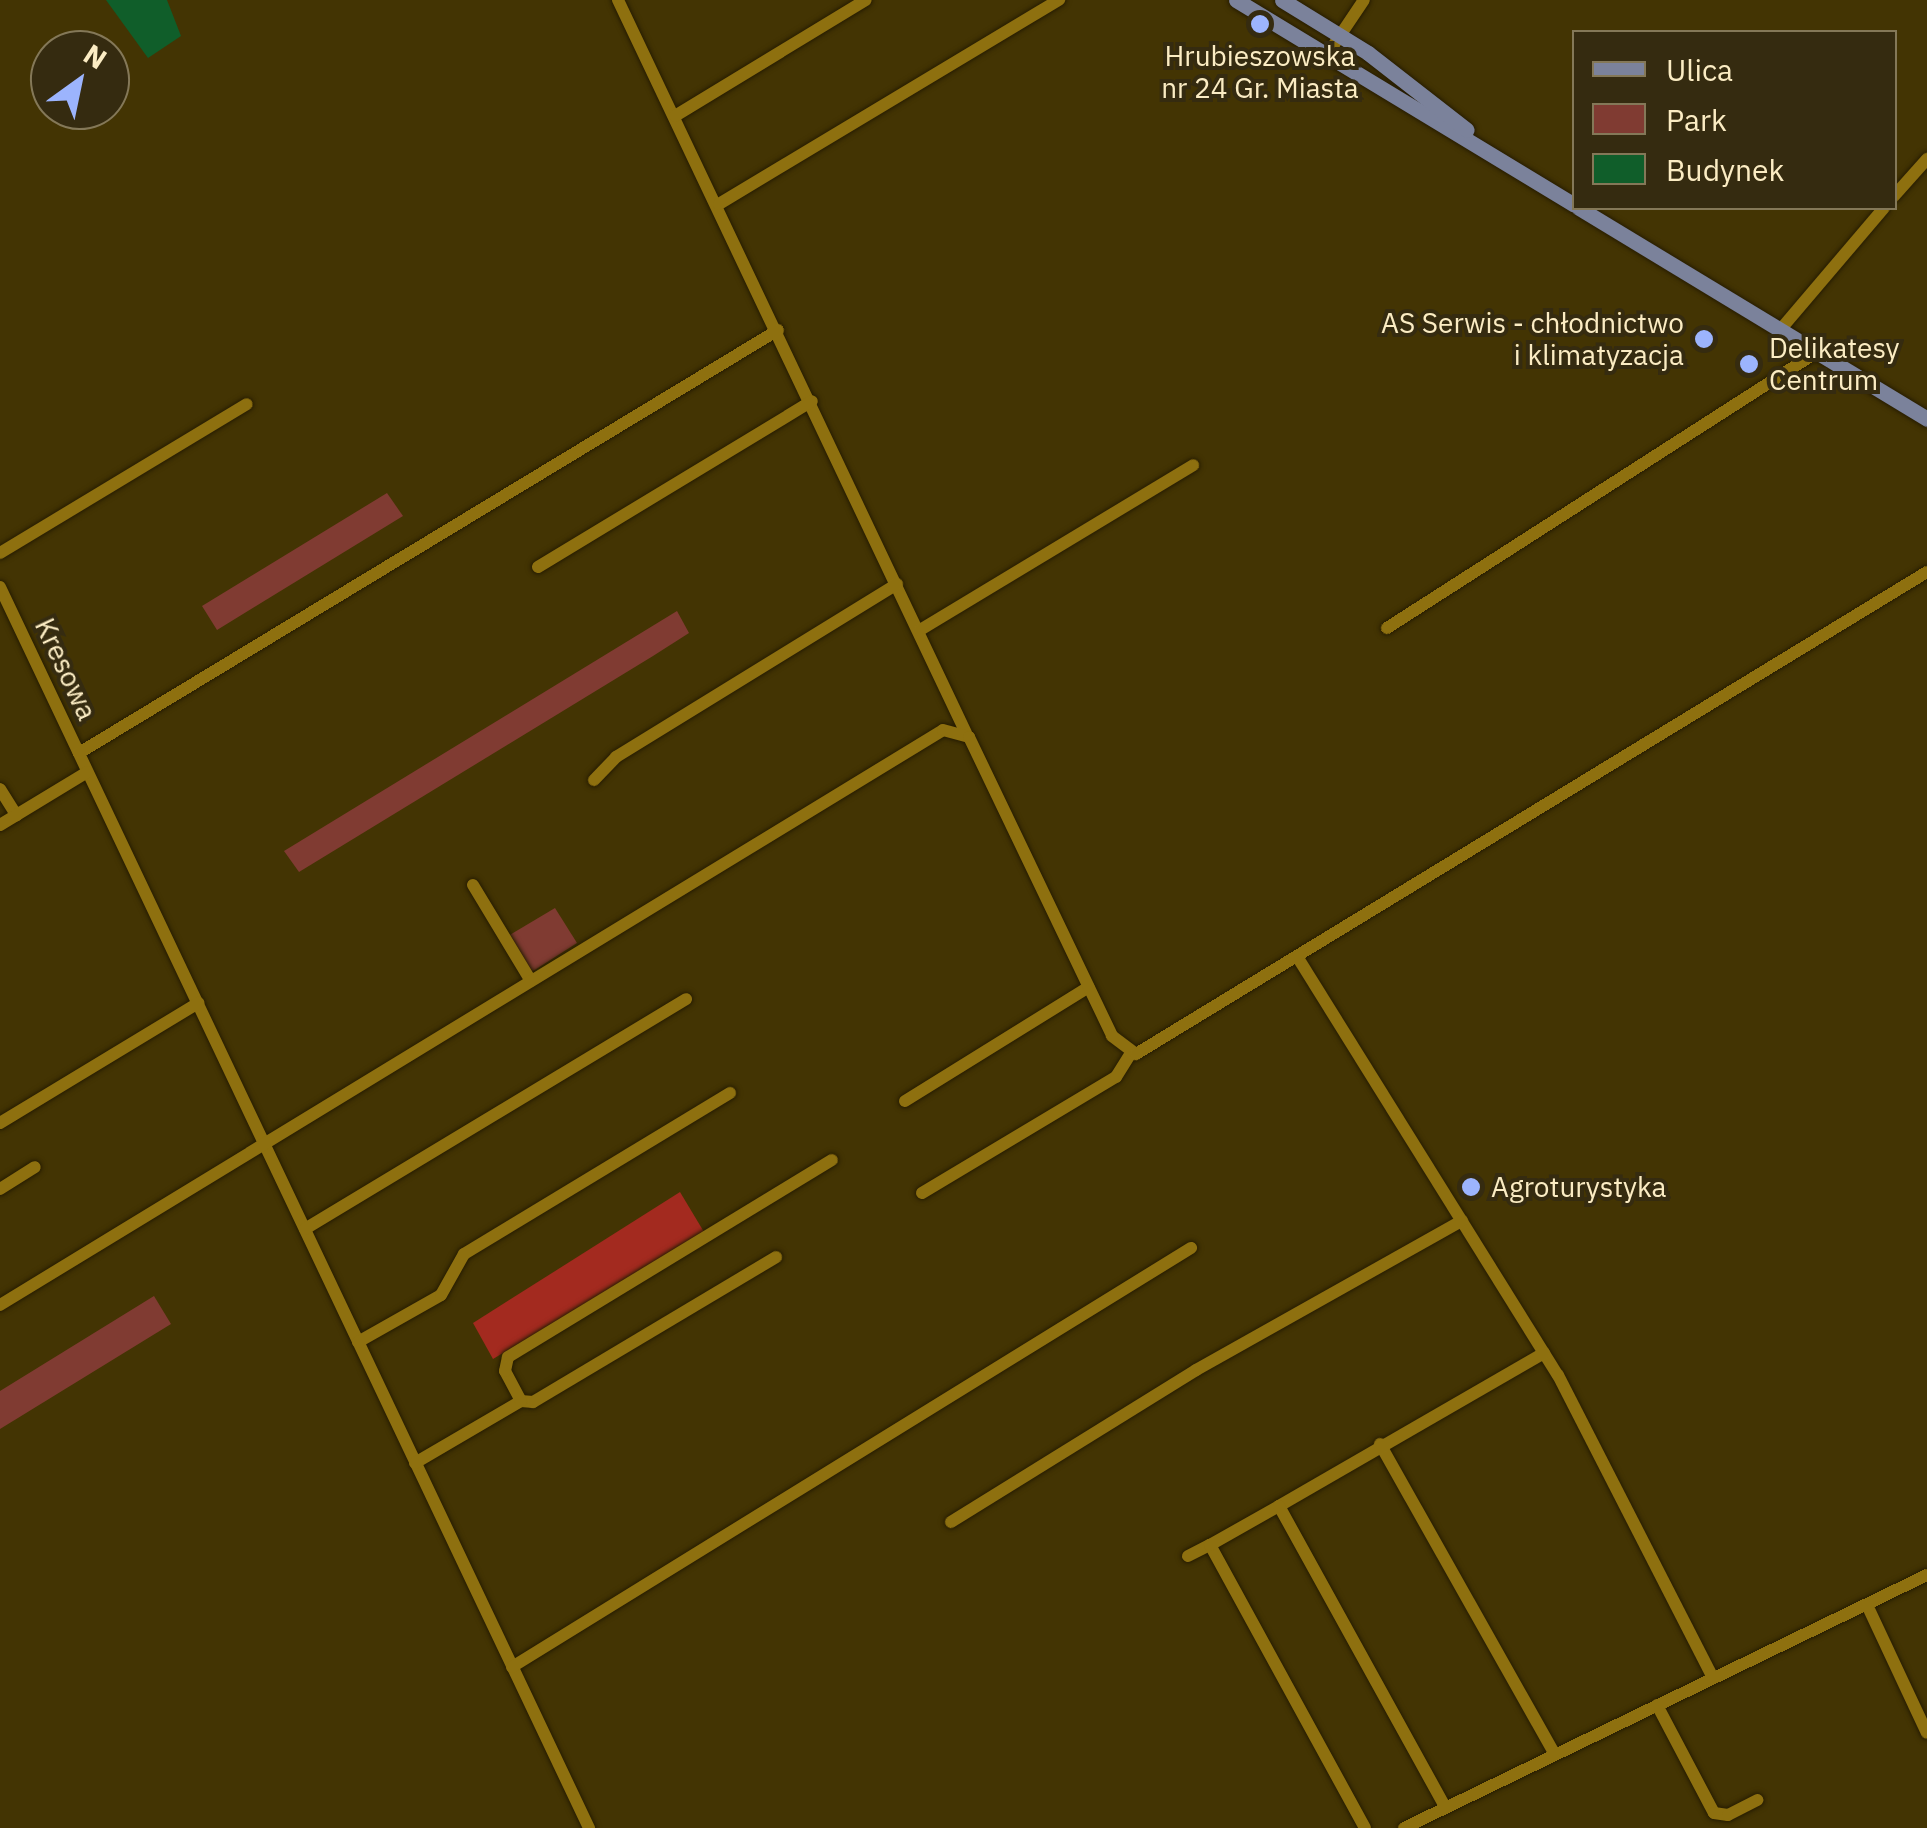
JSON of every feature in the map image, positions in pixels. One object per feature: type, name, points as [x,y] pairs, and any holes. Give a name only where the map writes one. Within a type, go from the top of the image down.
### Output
[{"type":"main road","points":[[1236,0],[1572,204]]},
{"type":"main road","points":[[1282,0],[1344,38],[1517,170]]},
{"type":"main road","points":[[1583,210],[1927,419]]},
{"type":"street","points":[[618,0],[719,204],[1116,1043],[1131,1053]]},
{"type":"street","points":[[676,116],[866,0]]},
{"type":"street","points":[[719,204],[1059,0]]},
{"type":"street","points":[[1331,57],[1364,0]]},
{"type":"street","points":[[1897,193],[1927,159]]},
{"type":"street","points":[[1780,330],[1882,210]]},
{"type":"street","points":[[78,753],[778,330]]},
{"type":"street","points":[[1387,628],[1817,352]]},
{"type":"street","points":[[538,567],[812,400]]},
{"type":"street","points":[[0,553],[247,404]]},
{"type":"street","points":[[920,630],[1193,465]]},
{"type":"street","points":[[922,1192],[1116,1076],[1131,1053],[1298,958],[1927,572]]},
{"type":"street","points":[[594,780],[616,757],[897,584]]},
{"type":"street","name":"Kresowa","points":[[0,587],[590,1828]]},
{"type":"street","points":[[0,1305],[936,733],[966,733]]},
{"type":"street","points":[[0,825],[87,772]]},
{"type":"street","points":[[0,788],[16,815]]},
{"type":"street","points":[[474,885],[531,980]]},
{"type":"street","points":[[1298,958],[1544,1352],[1713,1678]]},
{"type":"street","points":[[905,1101],[1089,987]]},
{"type":"street","points":[[305,1229],[686,999]]},
{"type":"street","points":[[0,1123],[198,1003]]},
{"type":"street","points":[[358,1342],[441,1295],[464,1254],[730,1094]]},
{"type":"street","points":[[521,1401],[505,1371],[508,1356],[832,1160]]},
{"type":"street","points":[[0,1188],[36,1167]]},
{"type":"street","points":[[951,1522],[1196,1370],[1462,1221]]},
{"type":"street","points":[[512,1667],[1191,1248]]},
{"type":"street","points":[[415,1463],[521,1401],[533,1402],[776,1258]]},
{"type":"street","points":[[1188,1556],[1544,1352]]},
{"type":"street","points":[[1380,1444],[1554,1754]]},
{"type":"street","points":[[1279,1506],[1445,1807]]},
{"type":"street","points":[[1210,1545],[1366,1828]]},
{"type":"street","points":[[1404,1828],[1927,1575]]},
{"type":"street","points":[[1867,1604],[1927,1733]]},
{"type":"street","points":[[1657,1704],[1714,1813],[1728,1816],[1758,1800]]},
{"type":"green space","points":[[387,493],[403,516],[217,630],[202,606]]},
{"type":"green space","points":[[677,611],[689,633],[653,656],[299,872],[284,851]]},
{"type":"green space","points":[[555,908],[577,943],[530,973],[508,936]]},
{"type":"green space","points":[[154,1296],[171,1324],[0,1429],[0,1391]]},
{"type":"shaded area","points":[[680,1192],[704,1232],[493,1359],[473,1323]]},
{"type":"building","points":[[106,0],[167,0],[181,36],[148,58]]},
{"type":"place","name":"Hrubieszowska nr 24 Gr. Miasta","points":[[1260,24]]},
{"type":"place","name":"AS Serwis - chłodnictwo i klimatyzacja","points":[[1704,339]]},
{"type":"place","name":"Delikatesy Centrum","points":[[1749,364]]},
{"type":"place","name":"Agroturystyka","points":[[1471,1187]]}]
